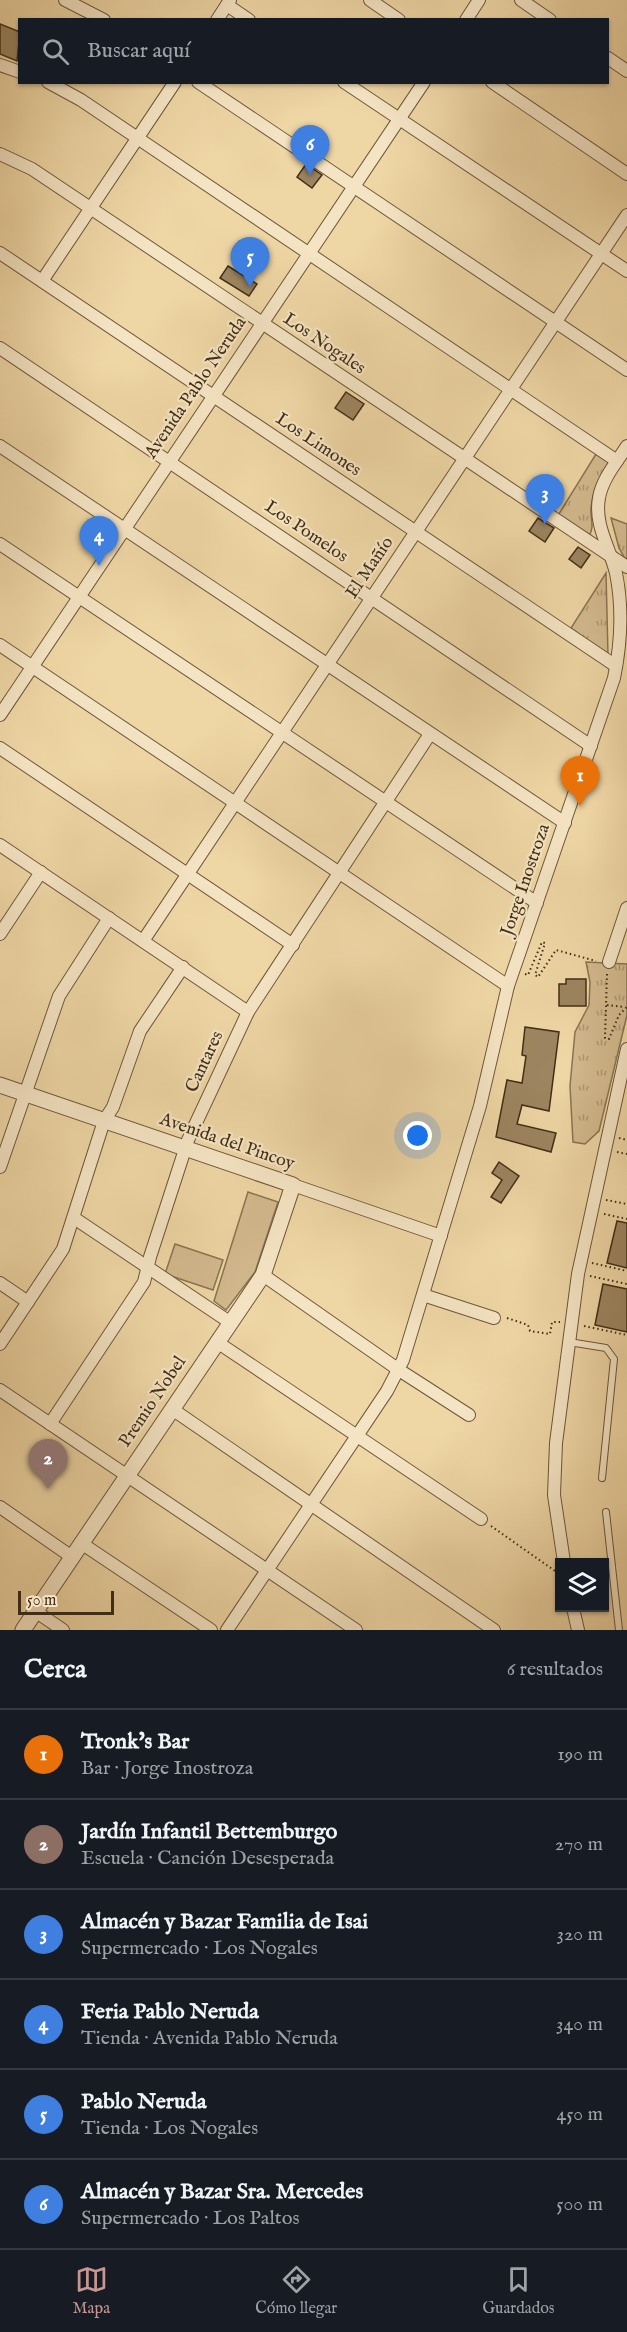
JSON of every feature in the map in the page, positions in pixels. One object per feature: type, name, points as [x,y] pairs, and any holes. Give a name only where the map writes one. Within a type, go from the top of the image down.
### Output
[{"type":"street","points":[[65,0],[100,18]]},
{"type":"street","points":[[370,0],[396,18]]},
{"type":"street","points":[[467,18],[479,0]]},
{"type":"street","points":[[521,0],[547,18]]},
{"type":"street","points":[[218,18],[228,2],[247,18]]},
{"type":"street","points":[[609,59],[627,71]]},
{"type":"street","points":[[0,65],[18,71]]},
{"type":"street","points":[[52,84],[74,95],[617,461]]},
{"type":"street","points":[[42,281],[174,84]]},
{"type":"street","points":[[201,84],[627,370]]},
{"type":"street","points":[[347,84],[627,271]]},
{"type":"street","name":"Avenida Pablo Neruda","points":[[0,715],[423,84]]},
{"type":"street","points":[[495,84],[627,174]]},
{"type":"street","name":"Los Nogales","points":[[0,154],[32,169],[627,567]]},
{"type":"street","name":"El Mañío","points":[[143,941],[627,215]]},
{"type":"street","name":"Los Limones","points":[[0,253],[616,666]]},
{"type":"street","name":"Los Pomelos","points":[[0,348],[591,746]]},
{"type":"street","points":[[0,446],[565,823]]},
{"type":"street","name":"Jorge Inostroza","points":[[227,1630],[399,1370],[480,1106],[508,986],[591,746],[616,666],[620,605],[611,557],[600,530],[598,499],[603,485],[627,446]]},
{"type":"street","points":[[0,544],[537,903]]},
{"type":"street","points":[[0,645],[508,986]]},
{"type":"street","name":"Cantares","points":[[50,1424],[144,1282],[150,1257],[186,1149],[249,1012],[430,734]]},
{"type":"street","points":[[0,748],[292,945]]},
{"type":"street","points":[[0,845],[249,1012]]},
{"type":"street","points":[[0,934],[41,872]]},
{"type":"street","points":[[605,965],[627,908]]},
{"type":"street","points":[[0,1167],[59,996],[109,918]]},
{"type":"street","points":[[0,1344],[60,1255],[104,1121],[113,1107],[140,1031],[183,967]]},
{"type":"street","points":[[563,1558],[554,1495],[556,1443],[569,1342],[566,1323],[627,1049]]},
{"type":"street","name":"Avenida del Pincoy","points":[[0,1085],[441,1236]]},
{"type":"street","name":"Premio Nobel","points":[[23,1630],[262,1275],[293,1185]]},
{"type":"street","points":[[74,1218],[231,1323]]},
{"type":"street","points":[[262,1275],[399,1370],[470,1415]]},
{"type":"street","points":[[0,1283],[28,1302]]},
{"type":"street","points":[[423,1295],[494,1318]]},
{"type":"street","points":[[217,1342],[481,1519]]},
{"type":"street","points":[[0,1390],[356,1630]]},
{"type":"street","points":[[172,1409],[494,1630]]},
{"type":"street","points":[[0,1508],[72,1557]]},
{"type":"street","points":[[81,1543],[211,1630]]},
{"type":"street","points":[[35,1611],[63,1630]]},
{"type":"street","points":[[574,1612],[578,1630]]},
{"type":"lane","points":[[569,1342],[606,1348],[614,1359],[602,1478]]},
{"type":"lane","points":[[606,1512],[620,1630]]},
{"type":"path","points":[[513,972],[528,975],[542,942],[545,943],[535,975],[538,976],[556,950],[605,965],[607,1005],[605,1038],[609,1039],[626,1007],[607,1005]]},
{"type":"path","points":[[537,955],[550,959]]},
{"type":"path","points":[[595,1197],[627,1204]]},
{"type":"path","points":[[592,1211],[627,1219]]},
{"type":"path","points":[[581,1261],[627,1271]]},
{"type":"path","points":[[578,1274],[627,1284]]},
{"type":"path","points":[[494,1318],[497,1314],[528,1325],[530,1331],[550,1334],[552,1322],[627,1335]]},
{"type":"path","points":[[481,1519],[549,1568],[555,1570]]},
{"type":"green space","points":[[596,454],[609,462],[599,478],[593,495],[592,529],[589,536],[557,517]]},
{"type":"green space","points":[[611,518],[627,524],[627,562],[619,548]]},
{"type":"green space","points":[[606,573],[608,655],[571,628]]},
{"type":"green space","points":[[586,962],[627,964],[627,1015],[599,1131],[585,1144],[573,1142],[570,1086],[575,1032],[589,1005],[590,982]]},
{"type":"green space","points":[[248,1192],[278,1202],[255,1272],[226,1310],[214,1301]]},
{"type":"green space","points":[[175,1244],[223,1260],[213,1290],[165,1274]]},
{"type":"building","points":[[0,24],[18,31],[17,61],[0,54]]},
{"type":"building","points":[[306,164],[322,175],[312,188],[297,177]]},
{"type":"building","points":[[228,266],[257,284],[249,296],[220,278]]},
{"type":"building","points":[[346,392],[364,404],[353,420],[335,408]]},
{"type":"building","points":[[538,518],[554,528],[545,542],[529,531]]},
{"type":"building","points":[[578,547],[590,555],[581,568],[569,559]]},
{"type":"building","points":[[566,979],[586,979],[586,1006],[559,1006],[559,984],[566,984]]},
{"type":"building","points":[[525,1027],[559,1032],[549,1111],[522,1105],[517,1124],[556,1133],[551,1152],[496,1137],[507,1080],[522,1083],[526,1056],[522,1055]]},
{"type":"building","points":[[499,1162],[519,1176],[501,1203],[491,1197],[502,1180],[492,1173]]},
{"type":"building","points":[[617,1221],[627,1223],[627,1268],[607,1263]]},
{"type":"building","points":[[603,1284],[627,1289],[627,1332],[595,1325]]},
{"type":"place","name":"Almacén y Bazar Sra. Mercedes","points":[[310,175]]},
{"type":"place","name":"Pablo Neruda","points":[[250,287]]},
{"type":"place","name":"Almacén y Bazar Familia de Isai","points":[[545,524]]},
{"type":"place","name":"Feria Pablo Neruda","points":[[99,566]]},
{"type":"place","name":"Tronk's Bar","points":[[580,806]]},
{"type":"place","name":"Jardín Infantil Bettemburgo","points":[[48,1489]]}]
